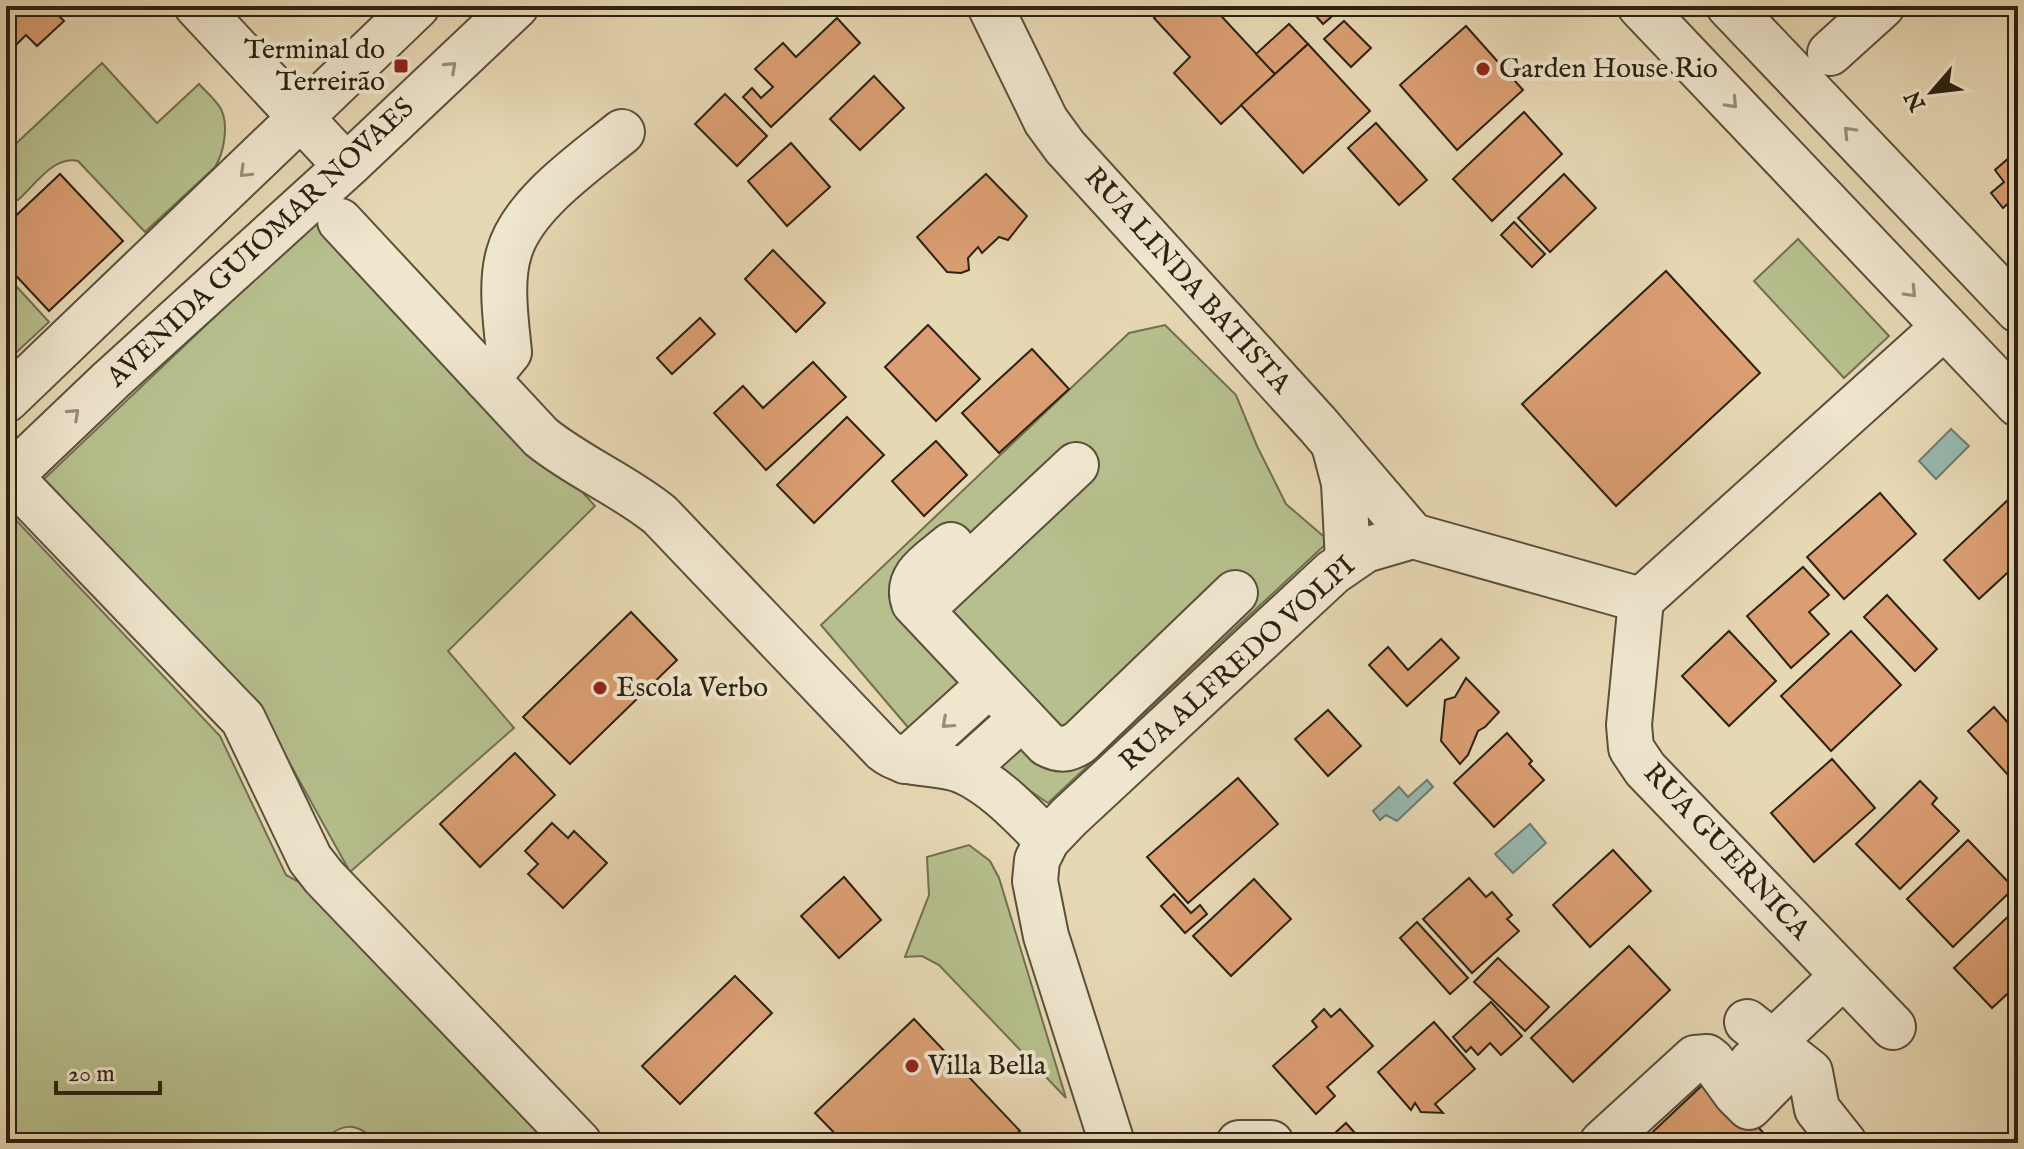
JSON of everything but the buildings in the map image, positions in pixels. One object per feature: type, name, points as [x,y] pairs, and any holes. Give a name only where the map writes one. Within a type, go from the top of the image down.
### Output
[{"type":"street","points":[[197,6],[346,166]]},
{"type":"street","points":[[6,400],[417,6]]},
{"type":"street","name":"AVENIDA GUIOMAR NOVAES","points":[[14,484],[111,380],[516,6]]},
{"type":"street","name":"RUA LINDA BATISTA","points":[[990,6],[1046,121],[1065,147],[1334,443],[1413,536]]},
{"type":"street","points":[[1640,6],[2018,404]]},
{"type":"street","points":[[1729,6],[2018,310]]},
{"type":"street","points":[[1830,53],[1882,6]]},
{"type":"street","points":[[487,379],[509,352],[505,304],[508,253],[523,223],[547,196],[622,132]]},
{"type":"street","points":[[1846,224],[1892,177]]},
{"type":"street","points":[[340,221],[541,437],[557,451],[660,515],[884,750],[894,758],[905,761],[963,771],[1007,801],[1047,840]]},
{"type":"street","points":[[1413,536],[1641,600],[1944,327]]},
{"type":"street","points":[[1334,443],[1344,483],[1348,560]]},
{"type":"street","points":[[920,611],[1076,465]]},
{"type":"street","points":[[14,484],[243,719],[304,848],[324,877],[579,1143]]},
{"type":"street","name":"RUA ALFREDO VOLPI","points":[[1112,1143],[1040,913],[1035,881],[1037,860],[1047,840],[1069,817],[1348,560],[1365,550],[1413,536]]},
{"type":"street","points":[[951,545],[916,575],[910,593],[920,611],[1047,744],[1055,748],[1072,747],[1235,593]]},
{"type":"street","name":"RUA GUERNICA","points":[[1641,600],[1629,725],[1631,748],[1645,769],[1893,1027]]},
{"type":"street","points":[[905,761],[990,684]]},
{"type":"street","points":[[963,771],[1022,718]]},
{"type":"street","points":[[1747,1051],[1843,976]]},
{"type":"street","points":[[1602,1143],[1695,1058],[1747,1051],[1810,1072],[1817,1109],[1844,1143]]},
{"type":"street","points":[[1239,1143],[1271,1143]]},
{"type":"green space","points":[[102,63],[157,123],[199,84],[221,109],[225,123],[221,154],[215,167],[145,232],[78,161],[61,162],[38,179],[18,200],[12,195],[6,200],[6,153]]},
{"type":"green space","points":[[326,211],[595,506],[448,651],[514,728],[350,872],[259,708],[42,481]]},
{"type":"green space","points":[[1798,239],[1889,336],[1844,378],[1754,281]]},
{"type":"green space","points":[[6,275],[49,322],[6,362]]},
{"type":"green space","points":[[1165,325],[1236,395],[1286,504],[1329,541],[1048,803],[987,762],[929,752],[821,625],[1129,333]]},
{"type":"green space","points":[[14,518],[220,736],[286,875],[308,887],[548,1143],[378,1143],[363,1131],[349,1127],[335,1131],[320,1143],[6,1143],[6,525]]},
{"type":"green space","points":[[969,845],[990,861],[999,878],[1066,1098],[939,965],[922,956],[905,957],[929,895],[927,857]]},
{"type":"water","points":[[1951,429],[1969,446],[1936,479],[1919,461]]},
{"type":"water","points":[[1427,780],[1433,787],[1397,821],[1386,815],[1380,820],[1373,811],[1399,787],[1408,797]]},
{"type":"water","points":[[1530,824],[1546,843],[1513,873],[1495,854]]},
{"type":"place","name":"Terminal do Terreirão","points":[[401,66]]},
{"type":"place","name":"Garden House Rio","points":[[1483,69]]},
{"type":"place","name":"Escola Verbo","points":[[600,688]]},
{"type":"place","name":"Villa Bella","points":[[912,1066]]}]
